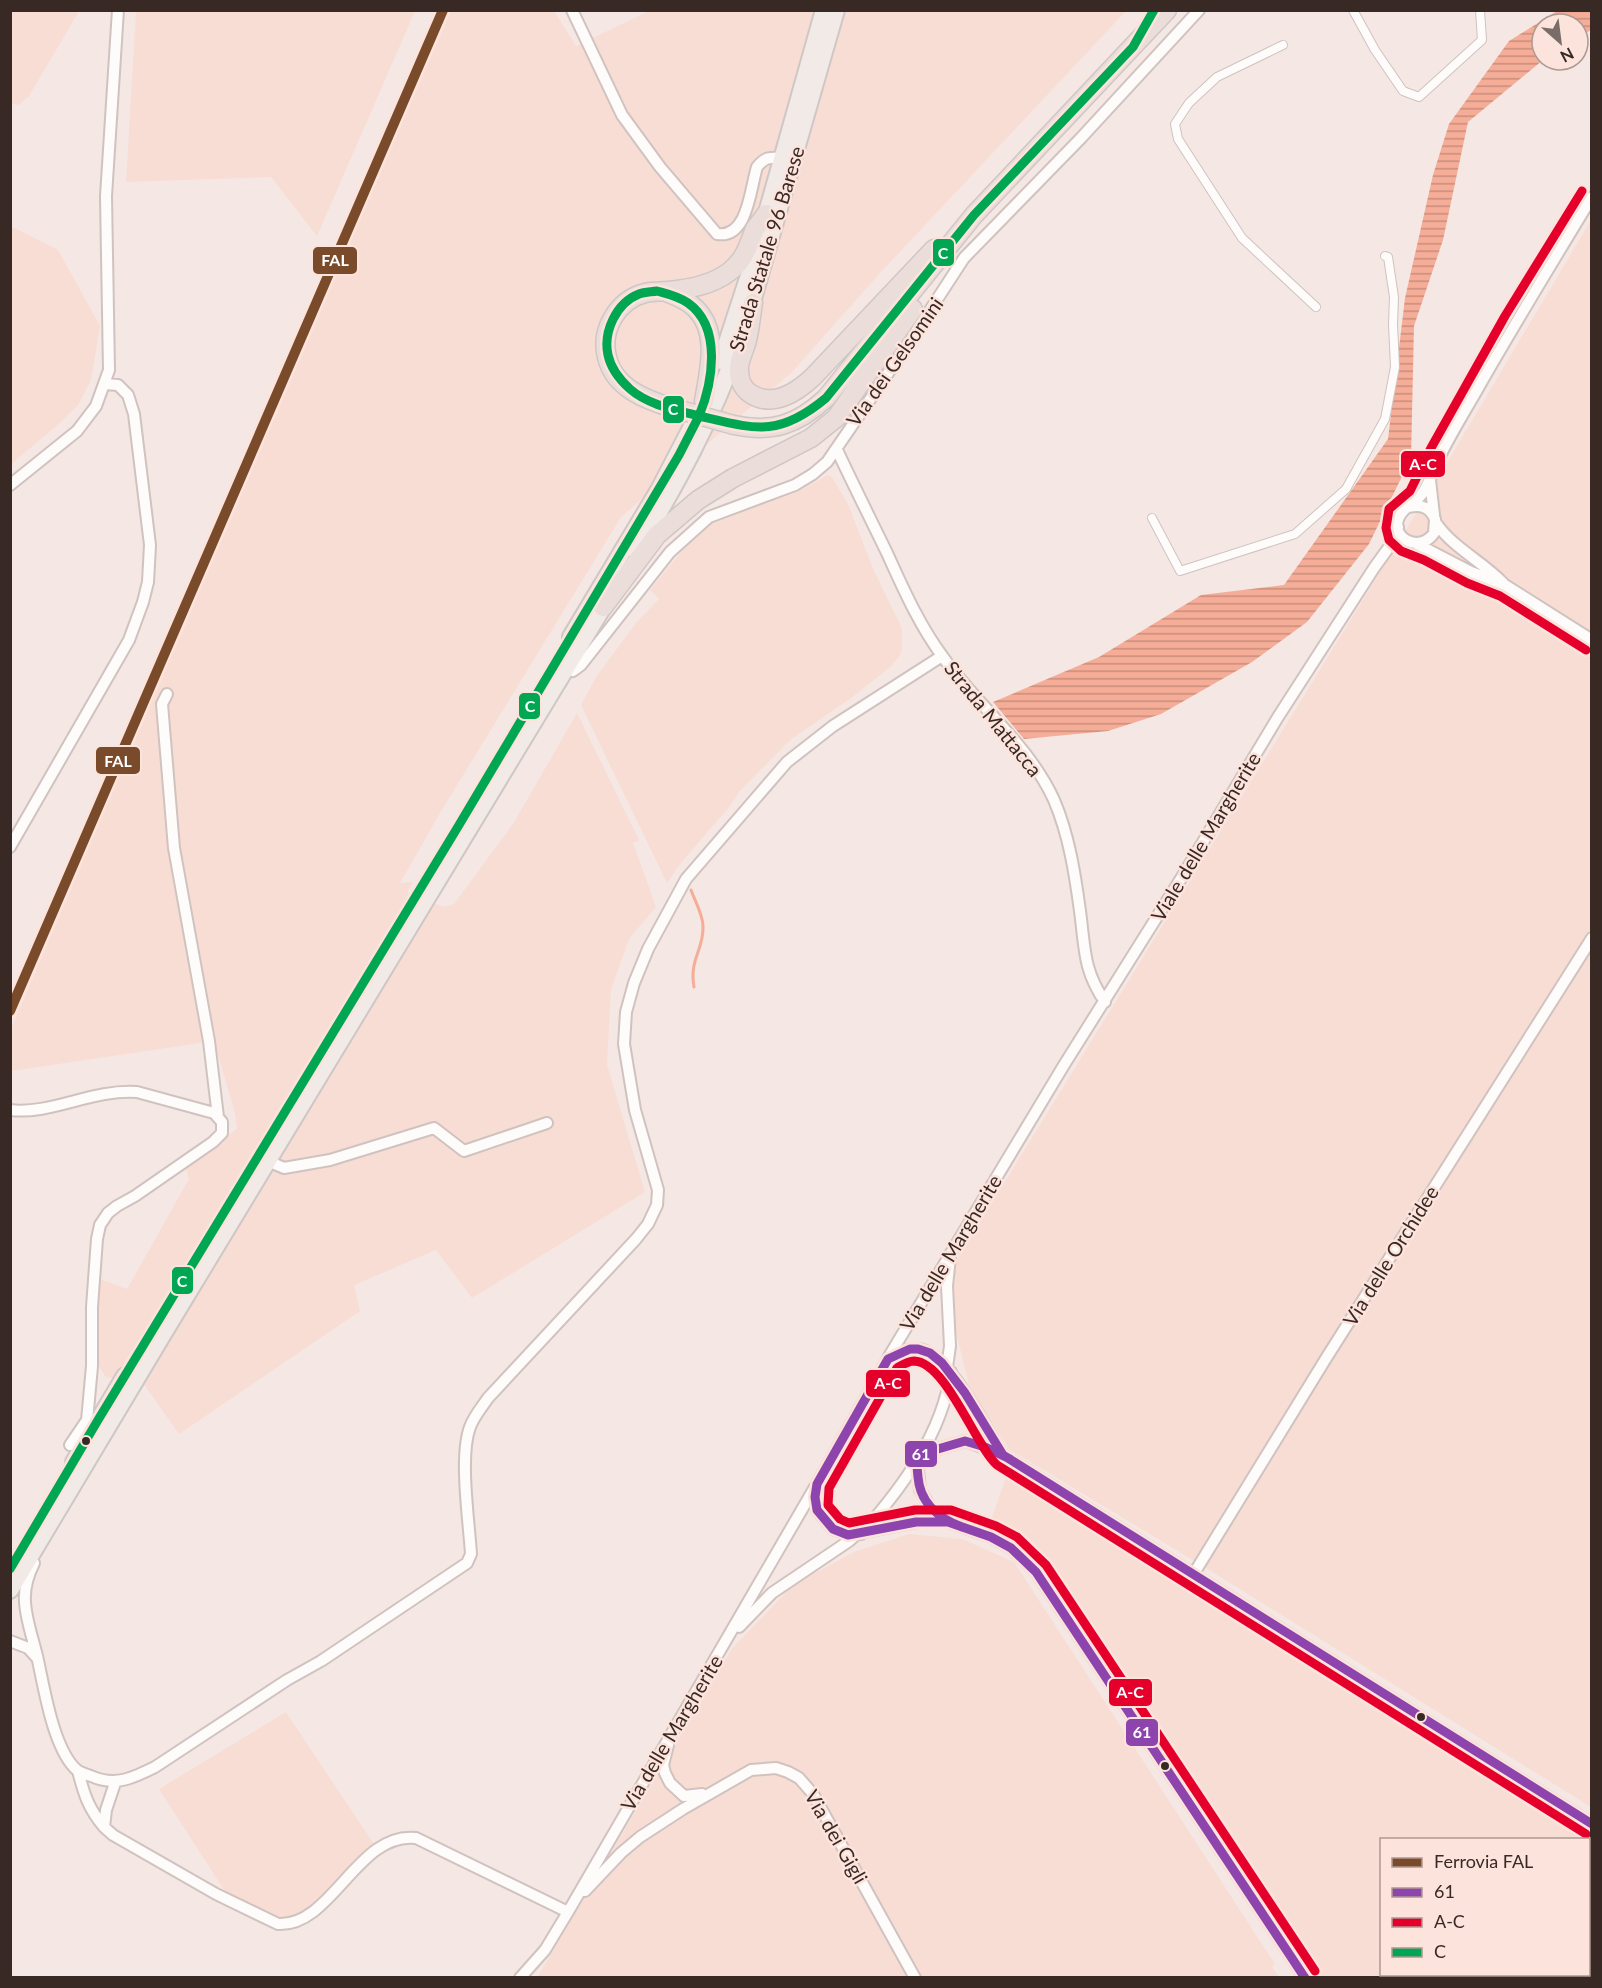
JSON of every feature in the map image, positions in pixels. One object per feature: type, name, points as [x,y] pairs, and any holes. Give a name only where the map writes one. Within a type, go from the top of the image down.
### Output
[{"type":"highway","points":[[1133,47],[1154,10]]},
{"type":"highway","points":[[766,214],[756,228],[743,258],[728,272],[698,287],[666,292],[646,292],[625,303],[612,319],[607,330],[605,348],[610,365],[622,383],[637,394],[673,408],[750,428],[777,427],[795,421],[818,406],[974,215],[1167,10]]},
{"type":"highway","points":[[753,303],[748,337],[739,363],[740,380],[747,392],[753,396],[762,399],[782,397],[803,386],[813,377],[929,253],[974,215]]},
{"type":"highway","points":[[603,607],[657,535],[698,500],[733,478],[801,444],[836,418],[935,276],[953,240]]},
{"type":"highway","points":[[666,292],[694,307],[706,325],[711,353],[704,401]]},
{"type":"main road","name":"Strada Statale 96 Barese","points":[[10,1570],[77,1442],[98,1420],[679,455],[704,401],[734,324],[824,10]]},
{"type":"main road","name":"Strada Statale 96 Barese","points":[[10,1590],[676,485],[729,371],[753,303],[836,10]]},
{"type":"street","points":[[10,485],[76,431],[96,406],[110,370],[106,196],[118,10]]},
{"type":"street","points":[[572,10],[622,115],[660,167],[717,234],[730,234],[741,224],[756,167],[768,157],[782,158]]},
{"type":"street","name":"Via dei Gelsomini","points":[[567,666],[573,671],[581,665],[670,552],[709,517],[795,484],[813,474],[837,450],[841,440],[906,348],[964,258],[1081,138],[1199,10]]},
{"type":"street","points":[[1353,10],[1375,50],[1403,91],[1419,97],[1482,40],[1480,10]]},
{"type":"street","points":[[1283,45],[1217,77],[1189,103],[1175,124],[1178,139],[1242,238],[1316,307]]},
{"type":"street","points":[[1592,197],[1515,322],[1441,454],[1420,499],[1400,515],[1398,527],[1402,537],[1471,572],[1505,585],[1592,639]]},
{"type":"street","points":[[1152,518],[1180,571],[1295,534],[1346,489],[1385,419],[1395,367],[1394,297],[1388,257],[1385,255]]},
{"type":"street","points":[[10,847],[129,640],[148,582],[150,545],[146,493],[134,414],[128,395],[118,385],[105,384]]},
{"type":"street","name":"Strada Mattacca","points":[[837,450],[909,599],[942,656],[1020,748],[1041,776],[1054,800],[1065,831],[1077,886],[1090,976],[1105,1002]]},
{"type":"street","points":[[1374,568],[1404,545],[1422,543],[1431,537],[1436,528],[1430,480]]},
{"type":"street","points":[[1409,507],[1426,508],[1454,542],[1493,572],[1505,585]]},
{"type":"street","name":"Viale delle Margherite","points":[[1015,1147],[1278,717],[1392,543],[1398,527]]},
{"type":"street","points":[[78,1476],[63,1513],[26,1581],[25,1602],[50,1716],[60,1743],[67,1758],[78,1771],[98,1780],[115,1783],[132,1779],[155,1767],[287,1680],[321,1661],[467,1563],[471,1554],[465,1457],[467,1440],[474,1420],[488,1398],[636,1239],[648,1224],[657,1206],[658,1190],[635,1110],[624,1044],[626,1012],[634,983],[648,949],[686,879],[787,762],[833,726],[942,656]]},
{"type":"street","points":[[167,694],[162,704],[174,848],[209,1041],[218,1117]]},
{"type":"street","name":"Via delle Orchidee","points":[[1193,1575],[1325,1360],[1592,938]]},
{"type":"street","points":[[10,1110],[28,1111],[93,1095],[123,1091],[154,1096],[214,1113],[222,1122],[219,1137],[135,1196],[117,1206],[108,1213],[100,1225],[92,1307],[92,1366],[87,1420],[77,1442]]},
{"type":"street","points":[[268,1161],[284,1168],[310,1164],[434,1128],[464,1150],[547,1123]]},
{"type":"street","name":"Via delle Margherite","points":[[520,1977],[545,1950],[571,1907],[888,1359],[1015,1147]]},
{"type":"street","points":[[722,1648],[772,1593],[858,1534],[897,1491],[919,1457],[946,1402],[950,1346],[947,1286],[950,1254]]},
{"type":"street","name":"Via delle Margherite","points":[[888,1359],[900,1352],[919,1349],[937,1357],[949,1369]]},
{"type":"street","points":[[949,1369],[1003,1455]]},
{"type":"street","points":[[919,1457],[965,1441],[1003,1455],[1592,1824]]},
{"type":"street","points":[[919,1457],[920,1490],[930,1507],[948,1522]]},
{"type":"street","points":[[817,1484],[815,1497],[817,1510],[833,1529],[848,1535],[915,1522],[948,1522],[991,1537],[1011,1548],[1036,1572],[1305,1977]]},
{"type":"street","points":[[10,1641],[28,1648],[37,1659]]},
{"type":"street","name":"Via dei Gigli","points":[[669,1737],[663,1766],[670,1783],[684,1796],[696,1796],[714,1790]]},
{"type":"street","name":"Via dei Gigli","points":[[571,1907],[621,1853],[640,1837],[714,1790],[751,1770],[776,1768],[799,1778],[808,1787],[915,1977]]},
{"type":"street","points":[[78,1771],[91,1812],[113,1834],[216,1894],[278,1924],[287,1925],[307,1915],[382,1845],[405,1836],[416,1838],[571,1907]]},
{"type":"street","points":[[104,1827],[106,1810],[115,1783]]},
{"type":"shaded area","points":[[10,11],[79,11],[29,96],[19,105],[11,103]]},
{"type":"shaded area","points":[[136,11],[415,11],[317,236],[271,177],[126,182]]},
{"type":"shaded area","points":[[451,11],[554,11],[576,46],[649,11],[1126,11],[880,273],[792,372],[621,517],[440,813],[400,883],[413,882],[407,893],[444,907],[454,904],[513,824],[577,713],[639,840],[633,843],[656,907],[629,939],[611,989],[607,1065],[645,1192],[472,1298],[436,1250],[354,1285],[360,1311],[179,1434],[143,1383],[106,1377],[99,1367],[97,1302],[100,1279],[127,1289],[189,1179],[186,1168],[211,1152],[237,1128],[235,1113],[214,1041],[11,1071],[11,1029],[247,477]]},
{"type":"shaded area","points":[[1591,11],[1591,30],[1590,12],[1555,12]]},
{"type":"shaded area","points":[[1530,28],[1530,71],[1468,122],[1443,240],[1414,326],[1411,458],[1369,544],[1307,622],[1252,662],[1161,714],[1108,731],[1024,739],[993,702],[1099,657],[1201,595],[1284,585],[1388,439],[1405,298],[1433,175],[1449,124],[1509,41]]},
{"type":"shaded area","points":[[1591,220],[1591,1807],[1009,1449],[969,1385],[954,1324],[953,1266],[1438,478]]},
{"type":"shaded area","points":[[11,226],[58,250],[100,326],[91,380],[78,405],[11,464]]},
{"type":"shaded area","points":[[828,475],[832,477],[848,504],[874,571],[899,622],[902,631],[902,649],[899,657],[889,668],[851,698],[790,740],[739,792],[667,883],[581,705],[596,677],[636,623],[659,599],[650,590],[682,551],[712,523],[800,491]]},
{"type":"shaded area","points":[[1008,1472],[1583,1838],[1380,1838],[1380,1976],[1590,1976],[1590,1842],[1592,1843],[1591,1977],[1314,1977],[1034,1560],[1016,1539],[989,1526]]},
{"type":"shaded area","points":[[909,1534],[962,1539],[1014,1562],[1275,1964],[1272,1967],[1279,1977],[537,1978],[731,1650],[793,1585],[854,1552]]},
{"type":"shaded area","points":[[286,1712],[374,1844],[311,1909],[285,1921],[269,1917],[226,1893],[159,1789]]},
{"type":"waterway","points":[[691,890],[703,922],[703,934],[693,969],[694,987]]},
{"type":"rail line","name":"FAL","points":[[10,1011],[443,10]]},
{"type":"transit line","name":"C","points":[[699,416],[751,427],[766,427],[794,420],[826,398],[974,215],[1133,47],[1154,10]]},
{"type":"transit line","name":"A-C","points":[[1582,191],[1505,316],[1431,448],[1410,491],[1389,509],[1386,528],[1389,540],[1401,551],[1424,560],[1467,583],[1500,596],[1586,650]]},
{"type":"transit line","name":"C","points":[[657,291],[688,303],[699,313],[706,326],[712,356],[711,372],[699,416],[663,406],[637,395],[619,378],[609,360],[608,337],[618,311],[631,298],[645,292],[657,291]]},
{"type":"transit line","name":"C","points":[[10,1569],[459,825],[679,455],[699,416]]},
{"type":"transit line","name":"61","points":[[1305,1978],[1036,1572],[1011,1548],[991,1537],[948,1522],[916,1522],[848,1535],[833,1529],[817,1510],[815,1497],[817,1484],[888,1359],[910,1349],[930,1353],[942,1363],[965,1393],[1003,1455],[1592,1824]]},
{"type":"transit line","name":"A-C","points":[[1315,1971],[1046,1565],[1017,1537],[996,1526],[951,1510],[915,1510],[849,1523],[840,1519],[828,1505],[829,1488],[897,1368],[914,1361],[926,1365],[937,1375],[949,1389],[988,1455],[997,1465],[1586,1834]]},
{"type":"transit line","name":"61","points":[[962,1527],[938,1514],[922,1495],[917,1468],[921,1454],[965,1441],[985,1447],[1010,1459]]}]
